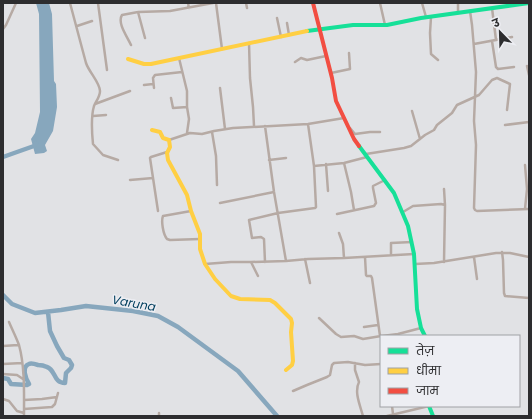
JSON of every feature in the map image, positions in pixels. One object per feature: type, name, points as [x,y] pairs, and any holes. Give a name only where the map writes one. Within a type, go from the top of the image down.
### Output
[{"type":"street","points":[[3,29],[16,3]]},
{"type":"street","points":[[70,3],[87,68],[99,87],[99,94],[95,104],[93,116],[93,144],[104,155],[118,160]]},
{"type":"street","points":[[98,3],[107,70]]},
{"type":"street","points":[[188,3],[189,8]]},
{"type":"street","points":[[131,45],[122,27],[120,18],[122,15],[138,12],[170,11],[213,3]]},
{"type":"street","points":[[216,3],[222,49]]},
{"type":"street","points":[[246,3],[247,8]]},
{"type":"street","points":[[313,3],[336,101],[354,138],[394,193],[408,226],[414,254],[417,309],[421,328],[424,335]]},
{"type":"street","points":[[380,3],[385,26]]},
{"type":"street","points":[[422,3],[428,17],[431,54],[438,60]]},
{"type":"street","points":[[458,3],[458,13]]},
{"type":"street","points":[[128,59],[147,64],[310,30],[353,25],[385,26],[428,17],[529,3]]},
{"type":"street","points":[[492,8],[496,40]]},
{"type":"street","points":[[470,11],[476,72],[474,121],[476,145],[475,210],[527,209],[526,165]]},
{"type":"street","points":[[138,12],[145,38]]},
{"type":"street","points":[[277,18],[281,37]]},
{"type":"street","points":[[77,26],[92,22]]},
{"type":"street","points":[[287,23],[289,35]]},
{"type":"street","points":[[474,44],[512,37]]},
{"type":"street","points":[[492,41],[496,67],[498,69],[514,67]]},
{"type":"street","points":[[249,43],[254,126]]},
{"type":"street","points":[[330,73],[350,69],[349,53]]},
{"type":"street","points":[[295,62],[301,58],[307,60],[326,56]]},
{"type":"street","points":[[179,58],[186,87],[189,119],[187,133]]},
{"type":"street","points":[[527,66],[529,75]]},
{"type":"street","points":[[154,88],[153,78],[155,76],[182,72]]},
{"type":"street","points":[[314,166],[344,163],[366,156],[408,148],[434,130],[437,125],[452,113],[457,105],[480,94],[495,78],[510,84],[507,110]]},
{"type":"street","points":[[144,85],[153,84]]},
{"type":"street","points":[[220,88],[225,129]]},
{"type":"street","points":[[95,104],[130,91]]},
{"type":"street","points":[[171,98],[173,108],[187,107]]},
{"type":"street","points":[[412,111],[420,139]]},
{"type":"street","points":[[93,116],[106,116]]},
{"type":"street","points":[[152,130],[160,132],[163,138],[169,140],[187,133],[202,134],[225,129],[254,126],[308,124],[344,118]]},
{"type":"street","points":[[505,125],[529,122]]},
{"type":"street","points":[[265,262],[264,239],[261,237],[252,238],[249,221],[278,214],[316,208],[314,166],[308,124]]},
{"type":"street","points":[[265,126],[269,160],[286,261]]},
{"type":"street","points":[[348,126],[355,134],[380,132]]},
{"type":"street","points":[[212,132],[216,156],[218,185]]},
{"type":"street","points":[[169,140],[170,147],[167,155],[168,160],[186,191],[191,211],[200,234],[201,251],[214,279],[231,296],[240,299],[270,300],[291,319],[293,361],[292,365],[286,370]]},
{"type":"street","points":[[158,211],[150,157],[168,152]]},
{"type":"street","points":[[269,160],[286,158]]},
{"type":"street","points":[[344,163],[354,210]]},
{"type":"street","points":[[326,164],[328,190]]},
{"type":"street","points":[[130,180],[153,178]]},
{"type":"street","points":[[337,214],[376,205],[373,186],[384,180]]},
{"type":"street","points":[[444,189],[444,262]]},
{"type":"street","points":[[220,203],[274,192]]},
{"type":"street","points":[[402,212],[413,206],[437,204],[445,205]]},
{"type":"street","points":[[191,211],[164,216],[162,219],[164,235],[170,240],[200,239]]},
{"type":"street","points":[[339,233],[343,244],[344,258]]},
{"type":"street","points":[[391,255],[391,243],[412,242]]},
{"type":"street","points":[[415,264],[444,262],[502,252],[529,257]]},
{"type":"street","points":[[502,252],[505,296],[529,298]]},
{"type":"street","points":[[206,264],[414,254]]},
{"type":"street","points":[[365,257],[366,275],[371,276],[372,278],[381,335]]},
{"type":"street","points":[[474,257],[477,279]]},
{"type":"street","points":[[305,259],[310,283]]},
{"type":"street","points":[[251,262],[258,276]]},
{"type":"street","points":[[319,318],[341,337],[354,336],[363,338],[380,336]]},
{"type":"street","points":[[3,399],[9,401],[17,411],[24,415],[22,363],[19,345],[9,322]]},
{"type":"street","points":[[364,327],[378,325]]},
{"type":"street","points":[[390,335],[421,328]]},
{"type":"street","points":[[3,346],[19,345]]},
{"type":"street","points":[[293,391],[330,375],[332,365],[334,363],[345,362],[365,365],[380,364]]},
{"type":"street","points":[[3,364],[22,363]]},
{"type":"street","points":[[355,363],[355,370],[359,382],[357,386],[357,394],[363,416]]},
{"type":"street","points":[[3,374],[17,375],[23,380]]},
{"type":"street","points":[[24,400],[42,399],[57,395],[55,404],[52,407],[24,409]]},
{"type":"street","points":[[392,407],[393,414]]},
{"type":"street","points":[[387,416],[424,407]]},
{"type":"water","points":[[36,3],[49,3],[52,14],[54,81],[56,84],[57,107],[53,131],[45,145],[47,151],[44,153],[35,154],[31,139],[35,133],[40,112],[39,14]]},
{"type":"waterway","name":"Varuna","points":[[3,157],[34,146],[36,143]]},
{"type":"waterway","name":"Varuna","points":[[3,295],[12,304],[35,313],[86,306],[133,311],[158,316],[178,327],[238,371],[277,416]]},
{"type":"waterway","points":[[3,378],[8,379],[11,384],[27,385],[29,384],[25,368],[29,364],[32,364],[44,366],[50,369],[58,381],[65,383],[66,373],[72,365],[69,360],[64,358],[50,331],[48,312]]},
{"type":"traffic: fast","points":[[307,31],[353,25],[387,25],[421,18],[529,3]]},
{"type":"traffic: fast","points":[[359,146],[394,193],[408,226],[414,254],[417,309],[421,328],[424,335]]},
{"type":"traffic: fast","points":[[429,407],[433,416]]},
{"type":"traffic: slow","points":[[128,59],[144,64],[151,64],[307,31]]},
{"type":"traffic: slow","points":[[152,130],[160,132],[163,138],[169,140],[170,147],[167,153],[168,160],[187,195],[191,211],[200,234],[200,249],[205,264],[215,279],[231,296],[240,299],[270,300],[291,319],[293,361],[292,365],[286,370]]},
{"type":"traffic: jam","points":[[313,3],[332,78],[336,101],[354,139],[359,146]]}]
